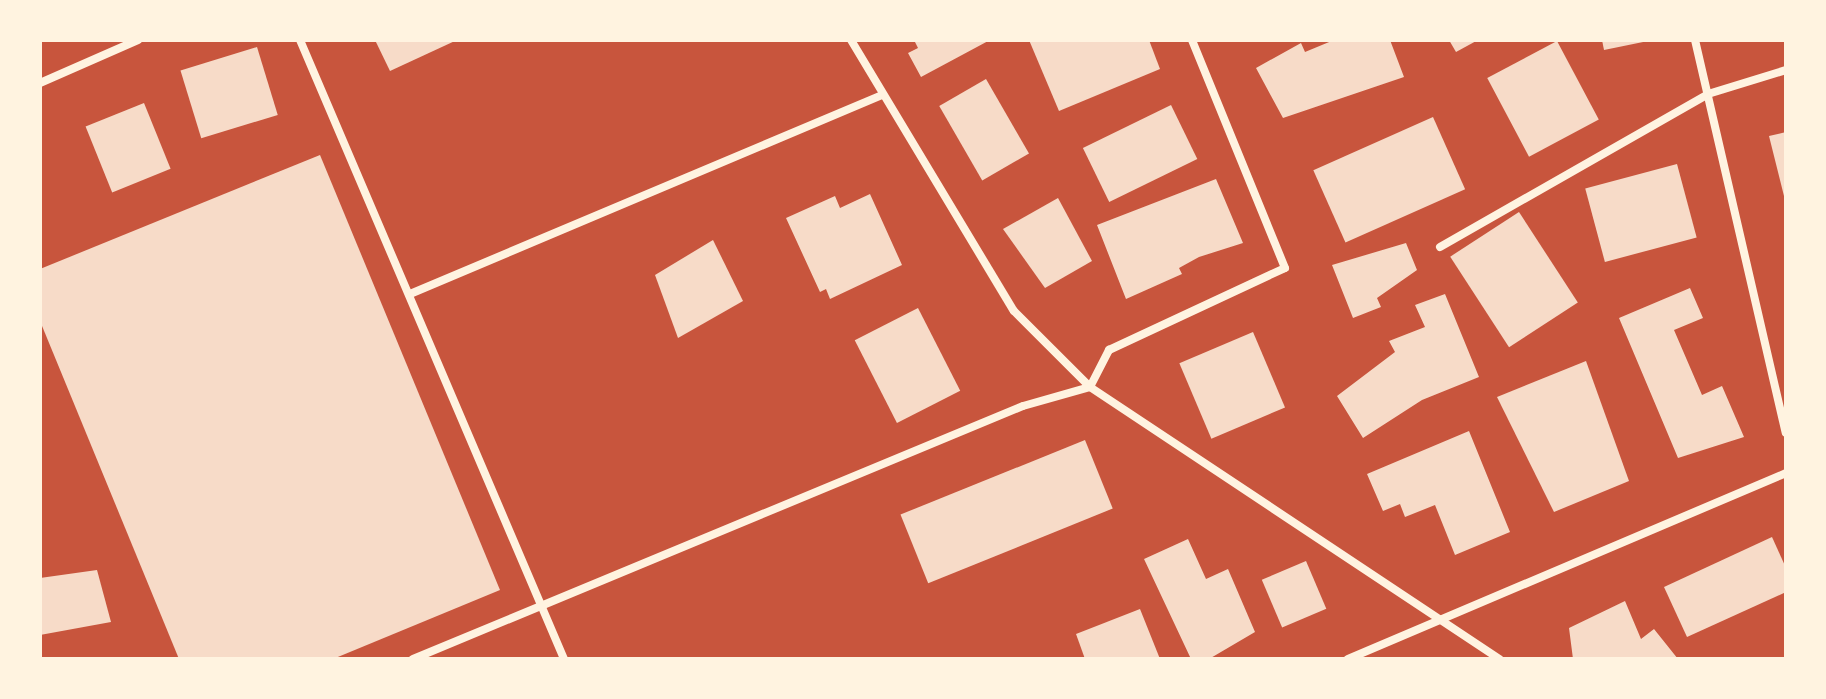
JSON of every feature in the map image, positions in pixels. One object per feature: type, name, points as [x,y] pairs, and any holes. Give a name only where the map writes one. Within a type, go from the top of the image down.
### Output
[{"type":"street","points":[[40,83],[138,40]]},
{"type":"street","points":[[300,40],[564,659]]},
{"type":"street","points":[[851,40],[1014,311],[1090,387],[1500,659]]},
{"type":"street","points":[[413,659],[1023,406],[1090,387],[1109,350],[1285,268],[1192,40]]},
{"type":"street","points":[[1695,40],[1786,433]]},
{"type":"street","points":[[1440,247],[1708,94],[1786,70]]},
{"type":"street","points":[[410,294],[882,95]]},
{"type":"street","points":[[1348,659],[1786,473]]},
{"type":"building","points":[[375,40],[457,40],[390,71]]},
{"type":"building","points":[[914,40],[990,40],[921,77],[908,53],[918,48]]},
{"type":"building","points":[[1029,40],[1149,40],[1160,69],[1059,111]]},
{"type":"building","points":[[1334,40],[1390,40],[1404,77],[1283,118],[1256,68],[1301,43],[1305,52]]},
{"type":"building","points":[[1449,40],[1478,40],[1456,52]]},
{"type":"building","points":[[1602,40],[1648,40],[1648,41],[1604,50]]},
{"type":"building","points":[[1557,41],[1599,120],[1529,157],[1487,78]]},
{"type":"building","points":[[257,47],[278,115],[201,138],[180,70]]},
{"type":"building","points":[[986,79],[1029,153],[982,180],[939,106]]},
{"type":"building","points":[[144,103],[171,169],[112,192],[86,127]]},
{"type":"building","points":[[1171,105],[1197,159],[1109,202],[1083,148]]},
{"type":"building","points":[[1433,117],[1465,189],[1345,242],[1313,170]]},
{"type":"building","points":[[1786,132],[1786,199],[1785,200],[1769,136]]},
{"type":"building","points":[[320,155],[500,590],[333,659],[179,659],[40,321],[40,269]]},
{"type":"building","points":[[1677,164],[1697,237],[1605,262],[1585,189]]},
{"type":"building","points":[[1216,179],[1243,243],[1199,257],[1179,268],[1182,274],[1126,299],[1097,225]]},
{"type":"building","points":[[870,194],[902,265],[830,299],[826,289],[820,292],[786,218],[835,196],[840,208]]},
{"type":"building","points":[[1058,198],[1092,261],[1045,288],[1003,229]]},
{"type":"building","points":[[1519,212],[1578,303],[1509,347],[1450,257]]},
{"type":"building","points":[[713,240],[743,301],[678,338],[655,275]]},
{"type":"building","points":[[1406,243],[1417,270],[1377,298],[1381,307],[1353,318],[1332,265]]},
{"type":"building","points":[[1690,288],[1703,318],[1674,330],[1702,395],[1722,386],[1744,437],[1678,458],[1619,318]]},
{"type":"building","points":[[1445,294],[1479,377],[1422,400],[1363,438],[1337,396],[1395,352],[1389,341],[1425,327],[1415,305]]},
{"type":"building","points":[[918,308],[960,391],[897,423],[855,340]]},
{"type":"building","points":[[1253,332],[1285,407],[1211,439],[1179,363]]},
{"type":"building","points":[[1586,361],[1629,481],[1554,512],[1497,397]]},
{"type":"building","points":[[1469,431],[1510,532],[1455,555],[1435,505],[1405,517],[1400,504],[1383,511],[1367,474]]},
{"type":"building","points":[[1085,440],[1113,509],[928,583],[900,515]]},
{"type":"building","points":[[1772,537],[1786,568],[1786,592],[1687,637],[1664,587]]},
{"type":"building","points":[[1188,539],[1206,579],[1228,569],[1255,632],[1209,659],[1191,659],[1144,559]]},
{"type":"building","points":[[1306,561],[1326,609],[1282,628],[1262,580]]},
{"type":"building","points":[[97,570],[111,622],[40,635],[40,578]]},
{"type":"building","points":[[1625,601],[1641,639],[1654,629],[1678,659],[1573,659],[1569,628]]},
{"type":"building","points":[[1140,609],[1160,659],[1085,659],[1076,634]]}]
